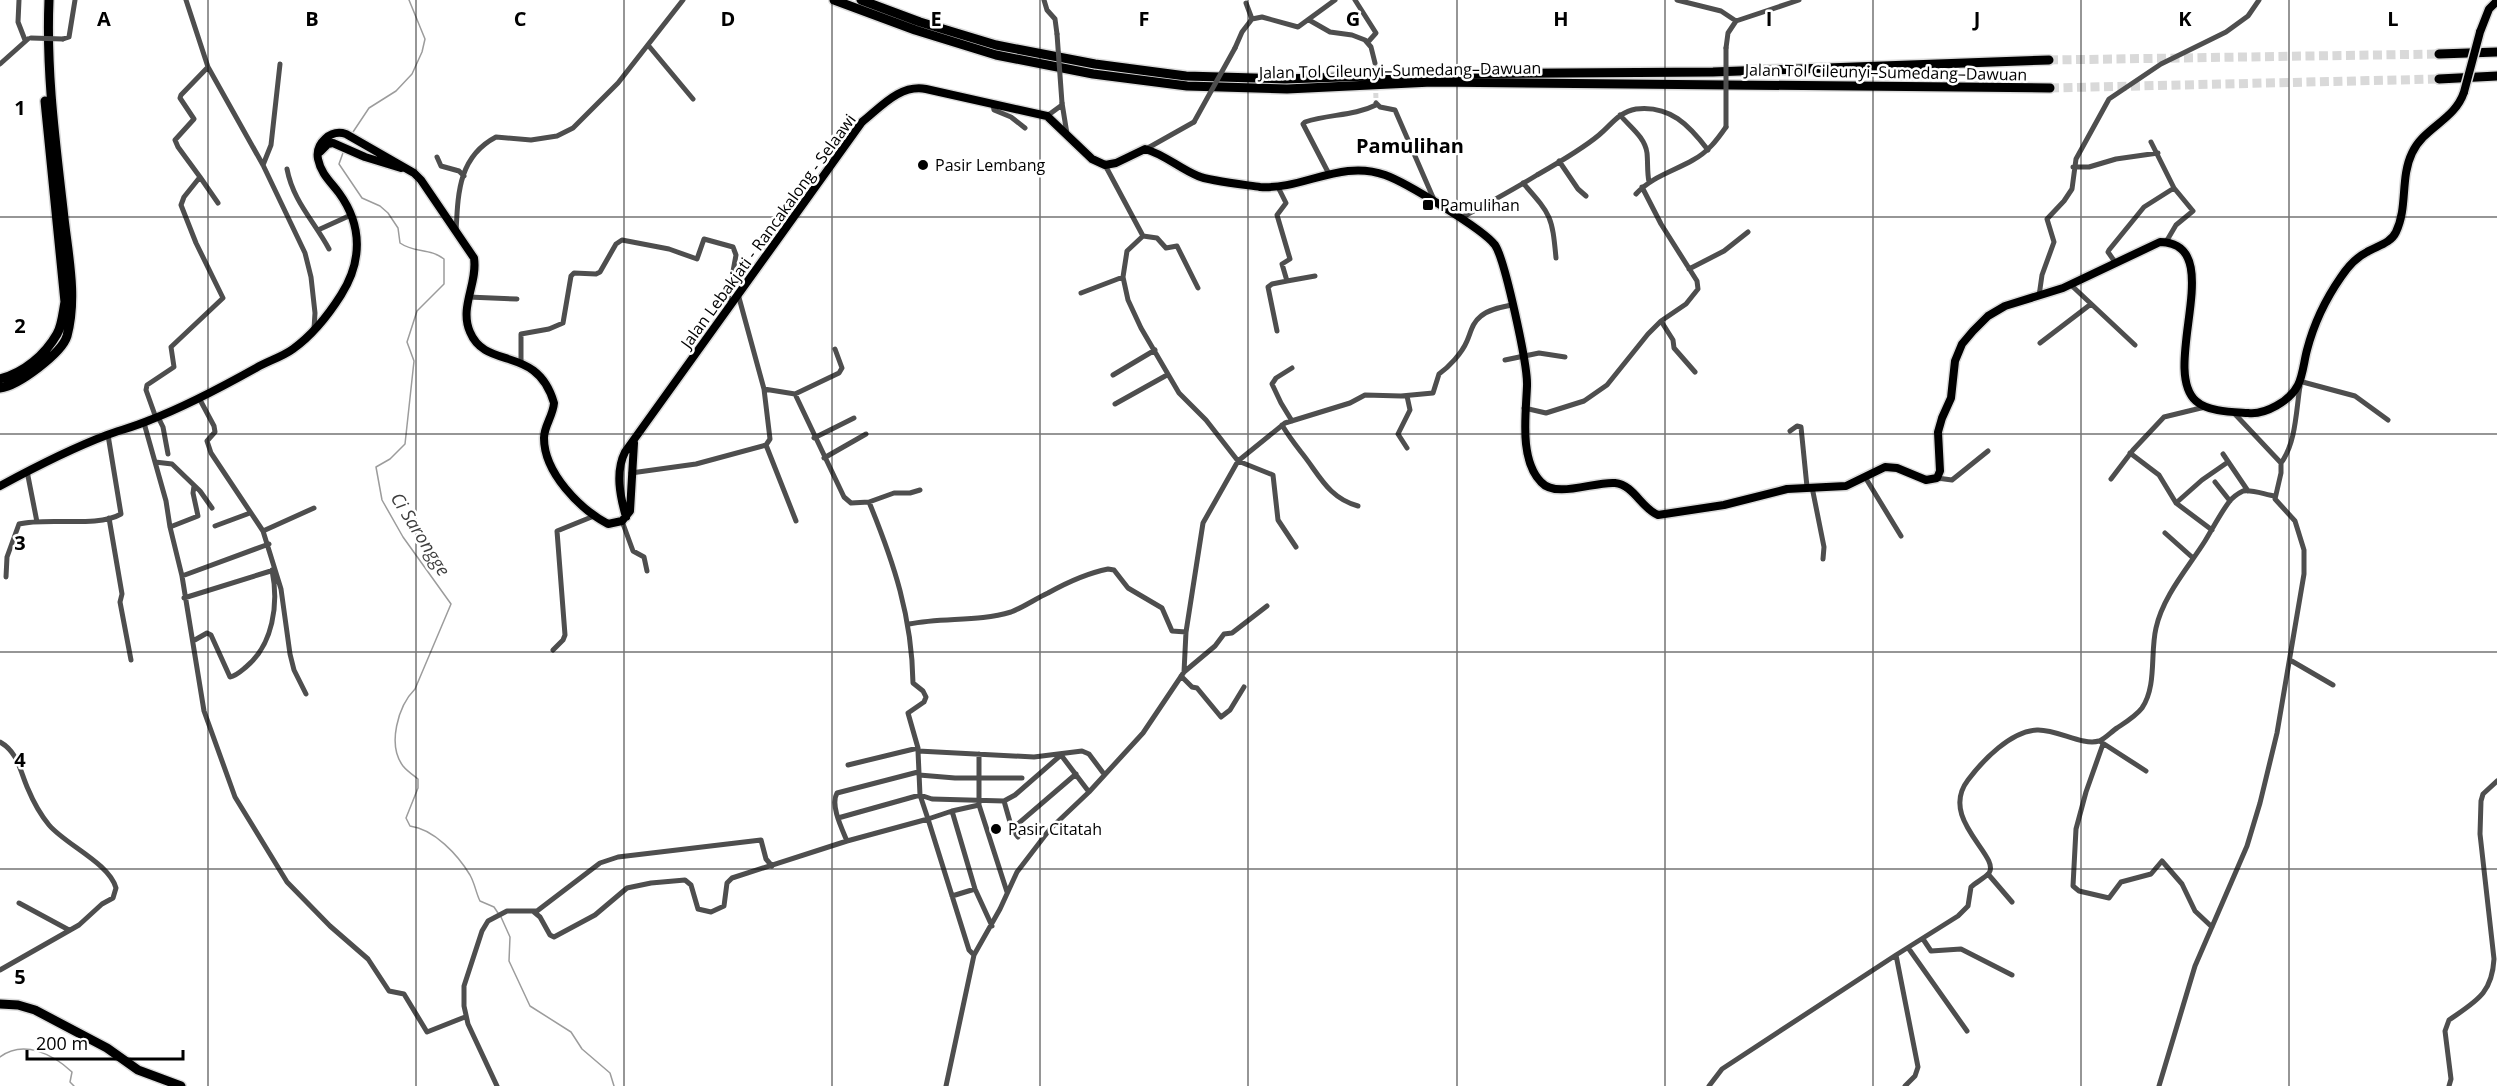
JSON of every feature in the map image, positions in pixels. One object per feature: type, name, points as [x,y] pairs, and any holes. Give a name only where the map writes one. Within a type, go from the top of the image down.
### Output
[{"type":"highway","points":[[0,379],[22,372],[58,333],[65,302],[44,90],[43,0]]},
{"type":"highway","points":[[0,388],[25,378],[66,339],[73,302],[50,90],[47,46],[49,0]]},
{"type":"highway","name":"Jalan Tol Cileunyi–Sumedang–Dawuan","points":[[834,0],[915,30],[996,55],[1092,74],[1186,86],[1287,88],[1432,82],[2050,88]]},
{"type":"highway","name":"Jalan Tol Cileunyi–Sumedang–Dawuan","points":[[861,0],[920,22],[996,45],[1095,64],[1186,76],[1285,79],[1428,74],[1713,72],[2049,60]]},
{"type":"highway","points":[[2439,54],[2497,52]]},
{"type":"highway","points":[[2439,79],[2497,76]]},
{"type":"highway","points":[[0,1004],[18,1005],[35,1010],[107,1048],[138,1070],[181,1086]]},
{"type":"main road","points":[[1047,116],[1096,163],[1105,165],[1116,163],[1145,150],[1202,178],[1251,186],[1278,187],[1329,174],[1356,170],[1384,174],[1485,235],[1498,250],[1503,263],[1524,357],[1527,382],[1524,408],[1530,462],[1539,480],[1551,489],[1620,484],[1649,510],[1658,515],[1743,501],[1779,490],[1846,486],[1880,468],[1890,467],[1903,470],[1926,480],[1937,478],[1941,471],[1938,432],[1951,398],[1955,361],[1962,344],[1994,312],[2005,306],[2071,285],[2150,245],[2166,242],[2183,252],[2191,269],[2193,297],[2184,354],[2184,379],[2188,392],[2196,401],[2205,406],[2250,413],[2263,412],[2296,388],[2300,381],[2314,324],[2325,300],[2350,266],[2362,255],[2390,240],[2395,234],[2401,216],[2404,177],[2412,153],[2426,134],[2453,113],[2464,92],[2480,32],[2489,9],[2497,1]]},
{"type":"main road","name":"Jalan Lebakjati - Rancakalong - Selaawi","points":[[624,519],[619,469],[621,459],[862,122],[899,93],[910,88],[921,88],[1047,116]]},
{"type":"main road","points":[[0,486],[27,471],[108,435],[157,418],[199,398],[289,351],[314,329],[338,301],[356,267],[358,243],[351,215],[341,196],[323,173],[317,154],[327,136],[337,133],[351,137],[418,176],[472,254],[475,262],[468,297],[468,325],[478,344],[492,353],[521,362],[541,375],[552,397],[553,409],[544,432],[550,462],[568,491],[594,516],[608,524],[624,519]]},
{"type":"main road","points":[[317,154],[328,144],[333,143],[392,166],[405,167]]},
{"type":"main road","name":"Jalan Lebakjati - Rancakalong - Selaawi","points":[[624,519],[631,506],[634,441]]},
{"type":"street","points":[[19,0],[18,22],[28,39]]},
{"type":"street","points":[[0,63],[28,39],[69,37],[75,0]]},
{"type":"street","points":[[186,0],[208,67],[263,165],[305,253],[311,277],[315,313],[314,329]]},
{"type":"street","points":[[456,233],[458,201],[469,161],[493,139],[531,140],[557,136],[573,128],[618,83],[684,0]]},
{"type":"street","points":[[1044,0],[1047,10],[1055,19],[1067,135]]},
{"type":"street","points":[[1145,150],[1194,122],[1242,32],[1252,19],[1262,17],[1298,27],[1335,0]]},
{"type":"street","points":[[1355,0],[1376,33],[1368,42]]},
{"type":"street","points":[[1677,0],[1721,11],[1736,21]]},
{"type":"street","points":[[1636,194],[1649,182],[1694,160],[1708,150],[1726,127],[1726,48],[1728,33],[1736,21],[1799,0]]},
{"type":"street","points":[[2039,296],[2042,275],[2054,242],[2047,219],[2072,189],[2073,166],[2109,99],[2160,64],[2226,32],[2248,16],[2259,0]]},
{"type":"street","points":[[1246,3],[1252,19]]},
{"type":"street","points":[[1309,20],[1324,30],[1352,35],[1368,42],[1375,63]]},
{"type":"street","points":[[648,45],[693,99]]},
{"type":"street","points":[[263,165],[271,145],[280,64]]},
{"type":"street","points":[[208,67],[181,95],[180,98],[194,119],[175,140],[182,154],[218,203]]},
{"type":"street","points":[[1329,174],[1303,124],[1323,115],[1343,115],[1376,103],[1395,110],[1437,204]]},
{"type":"street","points":[[1047,116],[1062,104]]},
{"type":"street","points":[[993,105],[994,110],[1011,117],[1024,128]]},
{"type":"street","points":[[1460,219],[1599,135],[1620,115],[1637,109],[1660,110],[1676,116],[1693,130],[1708,150]]},
{"type":"street","points":[[1620,115],[1644,140],[1649,182]]},
{"type":"street","points":[[2151,142],[2174,188],[2193,212],[2176,225],[2166,242]]},
{"type":"street","points":[[2073,166],[2089,167],[2116,159],[2158,153]]},
{"type":"street","points":[[437,157],[441,166],[459,171],[464,176]]},
{"type":"street","points":[[1559,161],[1578,189],[1586,196]]},
{"type":"street","points":[[1105,165],[1143,236]]},
{"type":"street","points":[[287,169],[293,194],[329,249]]},
{"type":"street","points":[[168,454],[163,427],[146,390],[147,385],[174,367],[171,347],[223,298],[196,243],[181,205],[184,197],[200,177]]},
{"type":"street","points":[[1523,183],[1545,206],[1551,217],[1556,258]]},
{"type":"street","points":[[1278,187],[1286,203],[1277,215],[1290,259],[1282,264],[1287,281]]},
{"type":"street","points":[[1524,408],[1546,413],[1584,401],[1606,385],[1661,321],[1686,304],[1698,289],[1697,281],[1661,224],[1642,187]]},
{"type":"street","points":[[2115,262],[2109,250],[2144,207],[2174,188]]},
{"type":"street","points":[[318,230],[351,215]]},
{"type":"street","points":[[1689,269],[1724,251],[1748,232]]},
{"type":"street","points":[[1143,236],[1127,251],[1123,277],[1128,300],[1141,328],[1179,393],[1206,420],[1238,461],[1274,475],[1278,520],[1296,547]]},
{"type":"street","points":[[1143,236],[1157,238],[1166,248],[1177,246],[1197,288]]},
{"type":"street","points":[[521,362],[521,334],[549,329],[563,323],[571,276],[574,273],[596,274],[600,272],[612,250],[622,240],[669,249],[697,259],[703,240],[733,247],[736,262],[728,299],[736,298],[764,389],[770,439],[766,445],[696,464],[631,472]]},
{"type":"street","points":[[1277,331],[1268,287],[1272,284],[1315,276]]},
{"type":"street","points":[[1081,292],[1123,277]]},
{"type":"street","points":[[2071,285],[2135,345]]},
{"type":"street","points":[[468,297],[517,299]]},
{"type":"street","points":[[2040,343],[2091,304]]},
{"type":"street","points":[[1244,687],[1230,710],[1221,717],[1182,674],[1186,632],[1203,523],[1238,461],[1282,424],[1350,403],[1365,395],[1407,396],[1433,393],[1439,374],[1445,371],[1466,343],[1473,325],[1482,315],[1512,305]]},
{"type":"street","points":[[1661,321],[1673,340],[1675,350],[1695,372]]},
{"type":"street","points":[[764,389],[795,394],[839,373],[842,368],[835,349]]},
{"type":"street","points":[[1113,375],[1155,350]]},
{"type":"street","points":[[1505,360],[1546,353],[1565,357]]},
{"type":"street","points":[[1292,368],[1276,378],[1272,384],[1292,421]]},
{"type":"street","points":[[1115,404],[1167,375]]},
{"type":"street","points":[[2159,1086],[2195,966],[2255,820],[2277,733],[2305,560],[2295,521],[2289,512],[2277,502],[2275,496],[2281,463],[2287,455],[2290,444],[2300,381],[2355,396],[2388,420]]},
{"type":"street","points":[[795,394],[814,438],[847,501],[869,502],[894,493],[910,493],[920,490]]},
{"type":"street","points":[[1407,396],[1410,410],[1398,434],[1407,448]]},
{"type":"street","points":[[193,641],[207,633],[211,634],[228,675],[231,677],[236,675],[255,660],[262,649],[273,620],[275,583],[269,544],[263,531],[211,453],[207,441],[215,432],[214,426],[199,398]]},
{"type":"street","points":[[2111,479],[2130,453],[2164,417],[2205,406]]},
{"type":"street","points":[[2232,411],[2281,463]]},
{"type":"street","points":[[814,438],[854,418]]},
{"type":"street","points":[[144,423],[166,501],[182,576],[204,711],[235,797],[287,882],[330,926],[368,959],[389,991],[404,994],[427,1032],[465,1017]]},
{"type":"street","points":[[1282,424],[1292,442],[1325,486],[1334,495],[1358,506]]},
{"type":"street","points":[[1790,431],[1797,426],[1801,427],[1809,487],[1824,547],[1823,559]]},
{"type":"street","points":[[824,458],[866,434]]},
{"type":"street","points":[[6,577],[7,557],[17,526],[22,523],[78,522],[109,518],[121,513],[108,435]]},
{"type":"street","points":[[766,445],[795,521]]},
{"type":"street","points":[[1937,478],[1952,480],[1988,451]]},
{"type":"street","points":[[2130,453],[2158,475],[2176,503],[2212,530]]},
{"type":"street","points":[[2223,454],[2247,491]]},
{"type":"street","points":[[155,462],[172,464],[200,491],[212,508]]},
{"type":"street","points":[[2176,503],[2202,480],[2228,462]]},
{"type":"street","points":[[27,471],[37,522]]},
{"type":"street","points":[[1865,477],[1901,536]]},
{"type":"street","points":[[2216,482],[2230,501]]},
{"type":"street","points":[[170,527],[198,516],[193,493],[194,486]]},
{"type":"street","points":[[2212,927],[2195,911],[2182,884],[2162,861],[2149,874],[2123,881],[2108,898],[2079,891],[2073,886],[2076,829],[2102,742],[2129,720],[2144,704],[2149,689],[2158,620],[2193,558],[2230,501],[2247,491],[2275,496]]},
{"type":"street","points":[[869,502],[887,546],[909,624],[913,683],[923,691],[926,697],[924,702],[908,713],[918,749],[920,795],[969,950],[974,956]]},
{"type":"street","points":[[263,531],[314,508]]},
{"type":"street","points":[[215,526],[250,513]]},
{"type":"street","points":[[553,650],[565,638],[557,531],[594,516]]},
{"type":"street","points":[[109,518],[122,594],[120,602],[131,660]]},
{"type":"street","points":[[624,519],[633,551],[644,557],[647,571]]},
{"type":"street","points":[[2165,532],[2193,558]]},
{"type":"street","points":[[182,576],[269,544]]},
{"type":"street","points":[[909,624],[944,618],[980,618],[1003,614],[1059,587],[1108,569],[1114,570],[1128,588],[1162,608],[1172,631],[1186,632]]},
{"type":"street","points":[[184,598],[274,570]]},
{"type":"street","points":[[274,570],[281,589],[294,670],[306,694]]},
{"type":"street","points":[[275,583],[281,589]]},
{"type":"street","points":[[946,1086],[974,956],[992,926],[1017,872],[1050,829],[1089,792],[1143,733],[1182,674],[1215,646],[1224,634],[1230,635],[1267,606]]},
{"type":"street","points":[[2290,660],[2334,685]]},
{"type":"street","points":[[1708,1086],[1722,1069],[1896,955],[1909,949],[1958,916],[1968,906],[1971,887],[1988,873],[1991,867],[1989,860],[1965,824],[1960,812],[1959,800],[1967,782],[1981,765],[2006,743],[2034,730],[2049,730],[2083,741],[2102,742],[2146,771]]},
{"type":"street","points":[[0,742],[16,756],[29,792],[49,825],[97,864],[115,884],[116,891],[113,898],[69,930],[0,970]]},
{"type":"street","points":[[848,765],[918,749],[1034,757],[1086,753],[1104,774]]},
{"type":"street","points":[[979,754],[979,802],[1007,892]]},
{"type":"street","points":[[1061,755],[1089,792]]},
{"type":"street","points":[[838,818],[920,795],[932,799],[1004,801],[1015,795],[1061,755]]},
{"type":"street","points":[[847,841],[838,818],[835,798],[837,793],[919,773],[978,778],[1022,778]]},
{"type":"street","points":[[1012,829],[1076,774]]},
{"type":"street","points":[[2449,1086],[2451,1079],[2446,1025],[2449,1020],[2482,996],[2493,973],[2494,959],[2480,834],[2483,794],[2497,781]]},
{"type":"street","points":[[1004,801],[1012,829],[1018,837]]},
{"type":"street","points":[[534,912],[553,937],[595,915],[627,888],[651,882],[685,880],[691,885],[698,909],[711,912],[724,906],[729,879],[979,802]]},
{"type":"street","points":[[952,811],[975,889],[992,926]]},
{"type":"street","points":[[497,1086],[465,1017],[464,986],[482,931],[488,921],[507,911],[534,912],[600,863],[618,857],[761,840],[766,859],[772,866]]},
{"type":"street","points":[[1988,873],[2012,902]]},
{"type":"street","points":[[952,897],[975,889]]},
{"type":"street","points":[[19,903],[69,930]]},
{"type":"street","points":[[1923,939],[1931,951],[1964,950],[2012,975]]},
{"type":"street","points":[[1909,949],[1967,1031]]},
{"type":"street","points":[[1896,955],[1918,1067],[1915,1076],[1905,1086]]},
{"type":"waterway","name":"Ci Sarongge","points":[[353,132],[369,108],[396,91],[412,74],[422,52],[425,39],[409,0]]},
{"type":"waterway","name":"Ci Sarongge","points":[[344,150],[339,164],[362,198],[380,206],[388,213],[398,228],[400,243],[433,253],[444,259],[444,284],[417,311],[407,342],[414,361],[405,444],[390,459],[376,467],[382,500],[403,537],[451,604],[415,689],[404,705],[395,737],[398,757],[403,766],[418,779],[418,788],[406,818],[410,826],[428,832],[452,851],[470,875],[480,901],[494,907],[498,913]]},
{"type":"waterway","name":"Ci Sarongge","points":[[501,917],[510,937],[509,961],[530,1006],[571,1032],[582,1049],[610,1073],[614,1086]]},
{"type":"waterway","points":[[0,1057],[19,1049],[38,1051],[57,1060],[72,1072],[70,1082],[74,1086]]},
{"type":"tunnel","points":[[2049,60],[2439,54]]},
{"type":"tunnel","points":[[1375,63],[1376,101]]},
{"type":"tunnel","points":[[2050,88],[2439,79]]},
{"type":"place","name":"Pasir Lembang","points":[[923,165]]},
{"type":"place","name":"Pamulihan","points":[[1428,205]]},
{"type":"place","name":"Pasir Citatah","points":[[996,829]]},
{"type":"district","name":"Pamulihan","points":[[1410,145]]}]
